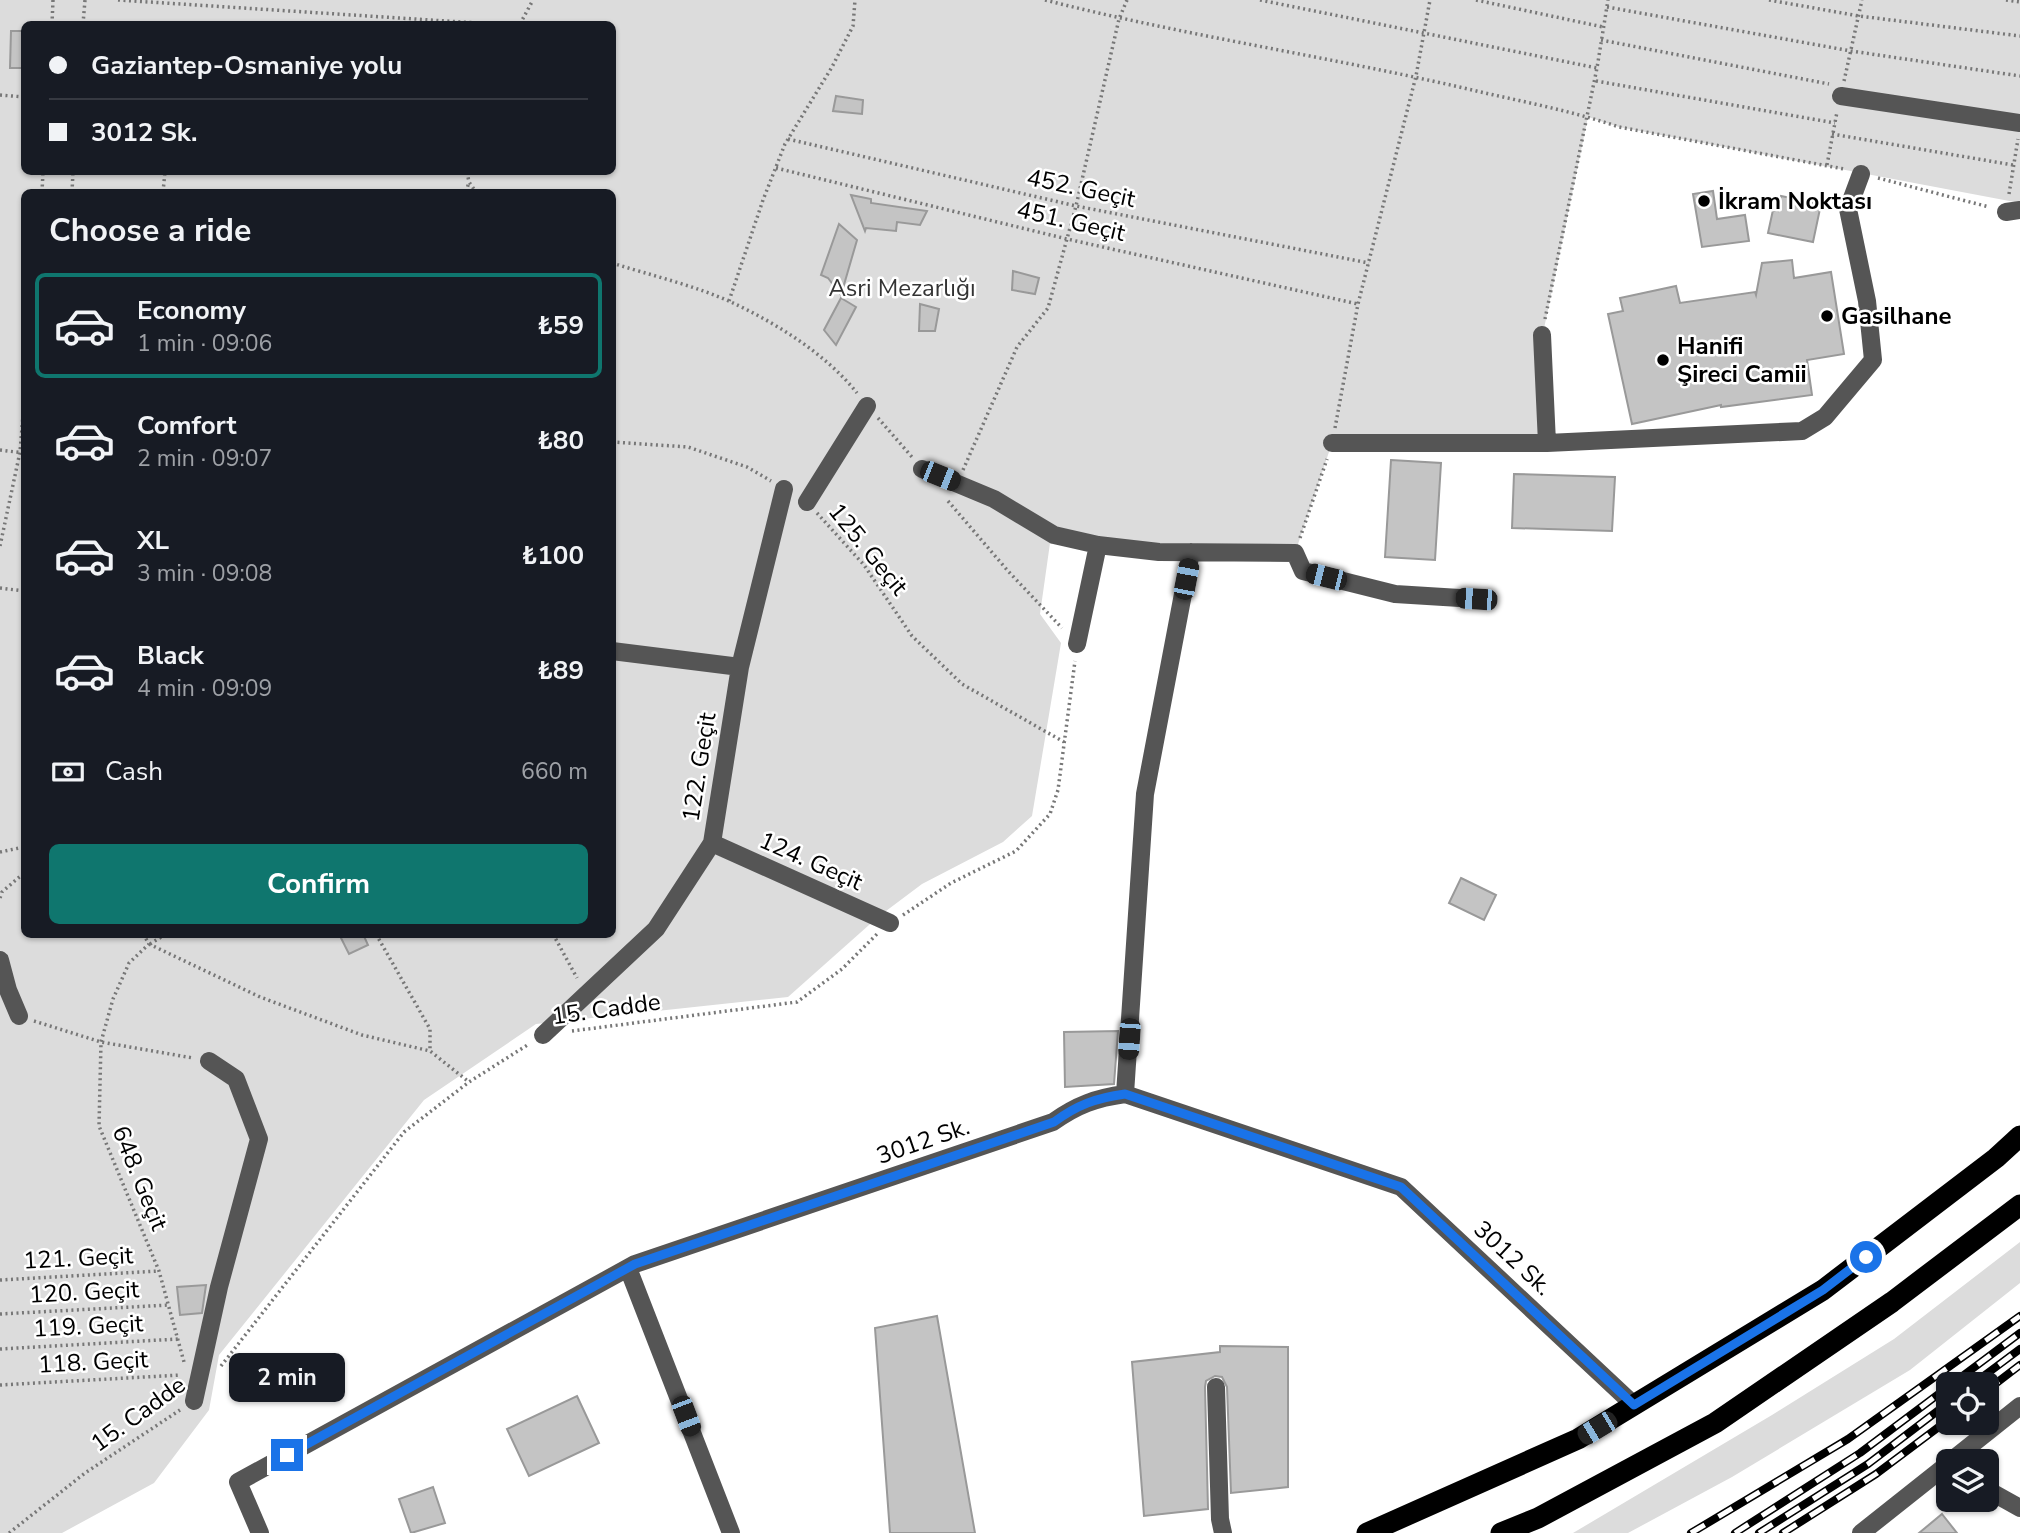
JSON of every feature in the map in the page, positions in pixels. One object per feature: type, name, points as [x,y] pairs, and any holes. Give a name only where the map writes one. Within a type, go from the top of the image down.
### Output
[{"type":"highway","points":[[1367,1533],[1578,1439],[1634,1405],[1823,1290],[1996,1158],[2020,1136]]},
{"type":"highway","points":[[1501,1533],[1538,1518],[1715,1423],[1892,1302],[2020,1205]]},
{"type":"street","points":[[1835,90],[2020,123]]},
{"type":"street","points":[[1332,443],[1547,443],[1802,431],[1825,417],[1873,360],[1867,301],[1848,209],[1861,174]]},
{"type":"street","points":[[1542,335],[1547,443]]},
{"type":"street","points":[[807,502],[867,406]]},
{"type":"street","points":[[922,469],[995,499],[1054,535],[1098,545],[1159,552],[1295,553],[1303,571],[1395,594],[1476,599]]},
{"type":"street","name":"122. Geçit","points":[[543,1034],[656,929],[712,843],[740,667],[784,489]]},
{"type":"street","points":[[1077,645],[1098,545]]},
{"type":"street","points":[[1125,1094],[1145,794],[1191,552]]},
{"type":"street","points":[[616,652],[740,667]]},
{"type":"street","name":"124. Geçit","points":[[712,843],[890,923]]},
{"type":"street","points":[[0,960],[19,1016]]},
{"type":"street","points":[[194,1401],[219,1286],[258,1139],[236,1079],[209,1061]]},
{"type":"street","name":"3012 Sk.","points":[[260,1533],[238,1482],[628,1268],[1054,1122],[1098,1097],[1125,1094],[1401,1187],[1634,1405]]},
{"type":"street","points":[[628,1268],[731,1533]]},
{"type":"street","points":[[1216,1387],[1220,1519],[1223,1533]]},
{"type":"street","points":[[1967,1449],[2020,1406]]},
{"type":"street","points":[[1861,1533],[1936,1474]]},
{"type":"street","points":[[1999,1496],[2020,1508]]},
{"type":"path","points":[[52,21],[53,0]]},
{"type":"path","points":[[83,21],[85,0]]},
{"type":"path","points":[[118,0],[446,21]]},
{"type":"path","points":[[522,21],[533,0]]},
{"type":"path","points":[[729,301],[788,139],[832,67],[852,26],[855,0]]},
{"type":"path","points":[[1045,0],[1119,19],[1416,76],[1587,116],[1619,127],[1827,165],[2013,211],[2013,165],[2020,130]]},
{"type":"path","points":[[957,484],[1017,347],[1048,308],[1076,206],[1119,19],[1127,0]]},
{"type":"path","points":[[1260,0],[1598,68]]},
{"type":"path","points":[[1295,553],[1332,443],[1358,304],[1416,76],[1430,0]]},
{"type":"path","points":[[1476,0],[1603,27]]},
{"type":"path","points":[[1542,335],[1598,68],[1608,0]]},
{"type":"path","points":[[1769,0],[1859,16],[2020,36]]},
{"type":"path","points":[[2006,0],[2020,2]]},
{"type":"path","points":[[1607,7],[1851,51],[2020,76]]},
{"type":"path","points":[[1601,40],[1835,90]]},
{"type":"path","points":[[1595,80],[1835,123]]},
{"type":"path","points":[[0,95],[21,97]]},
{"type":"path","points":[[1832,134],[2013,165]]},
{"type":"path","name":"452. Geçit","points":[[788,139],[1076,206],[1369,263]]},
{"type":"path","name":"451. Geçit","points":[[776,168],[1067,239],[1358,304]]},
{"type":"path","points":[[467,175],[467,189]]},
{"type":"path","points":[[468,182],[474,189]]},
{"type":"path","points":[[616,442],[688,447],[747,467],[784,489]]},
{"type":"path","points":[[0,450],[21,453]]},
{"type":"path","points":[[0,545],[21,457]]},
{"type":"path","name":"125. Geçit","points":[[807,502],[864,565],[912,636],[962,684],[1064,742]]},
{"type":"path","points":[[0,588],[21,591]]},
{"type":"path","points":[[1049,615],[1077,645]]},
{"type":"path","name":"15. Cadde","points":[[219,1369],[404,1132],[469,1082],[543,1034],[797,1002],[842,968],[890,923],[951,883],[1016,851],[1049,814],[1058,790],[1077,645]]},
{"type":"path","points":[[0,852],[21,848]]},
{"type":"path","points":[[0,898],[2,892],[21,876]]},
{"type":"path","points":[[145,938],[149,944],[260,997],[362,1035],[430,1051],[469,1082]]},
{"type":"path","name":"648. Geçit","points":[[159,938],[129,963],[113,999],[101,1042],[99,1126],[159,1271],[184,1363]]},
{"type":"path","points":[[378,938],[430,1029],[430,1051]]},
{"type":"path","points":[[555,938],[586,995]]},
{"type":"path","points":[[19,1016],[101,1042],[209,1061]]},
{"type":"path","name":"121. Geçit","points":[[0,1280],[159,1271]]},
{"type":"path","name":"120. Geçit","points":[[0,1314],[169,1305]]},
{"type":"path","name":"119. Geçit","points":[[0,1349],[178,1339]]},
{"type":"path","name":"118. Geçit","points":[[0,1385],[187,1375],[194,1401]]},
{"type":"path","name":"15. Cadde","points":[[9,1533],[85,1473],[194,1401]]},
{"type":"green space","name":"Asri Mezarlığı","points":[[0,0],[2020,0],[2020,203],[1619,127],[1588,117],[1541,343],[1541,442],[1332,443],[1295,553],[1051,536],[1040,614],[1061,643],[1032,816],[1003,842],[922,884],[878,917],[788,997],[536,1024],[424,1100],[219,1355],[209,1410],[154,1483],[62,1533],[0,1533]]},
{"type":"green space","points":[[2020,1242],[2020,1283],[1910,1370],[1732,1477],[1628,1533],[1573,1533],[1894,1339]]},
{"type":"building","points":[[11,31],[21,31],[21,68],[10,68]]},
{"type":"building","points":[[836,96],[863,100],[862,114],[833,111]]},
{"type":"building","points":[[1713,191],[1717,219],[1745,215],[1749,241],[1702,247],[1693,194]]},
{"type":"building","points":[[851,195],[871,199],[871,203],[927,211],[920,225],[897,222],[896,231],[866,228],[865,231]]},
{"type":"building","points":[[1781,196],[1821,204],[1813,242],[1768,233],[1773,210],[1778,211]]},
{"type":"building","points":[[839,224],[857,240],[841,295],[828,278],[821,275]]},
{"type":"building","points":[[1792,260],[1794,278],[1831,272],[1844,354],[1807,360],[1812,395],[1721,405],[1632,424],[1608,314],[1623,311],[1620,298],[1676,286],[1680,303],[1755,292],[1756,295],[1762,263]]},
{"type":"building","points":[[1013,271],[1039,278],[1035,294],[1012,290]]},
{"type":"building","points":[[841,298],[856,307],[836,345],[824,330]]},
{"type":"building","points":[[920,304],[939,309],[935,331],[919,331]]},
{"type":"building","points":[[1391,460],[1441,463],[1435,560],[1385,557]]},
{"type":"building","points":[[1514,474],[1615,477],[1612,531],[1512,528]]},
{"type":"building","points":[[1461,878],[1496,895],[1484,920],[1449,903]]},
{"type":"building","points":[[341,938],[365,938],[368,945],[349,954]]},
{"type":"building","points":[[1118,1031],[1114,1084],[1065,1087],[1064,1032]]},
{"type":"building","points":[[206,1285],[202,1313],[180,1315],[177,1287]]},
{"type":"building","points":[[937,1316],[975,1533],[890,1533],[875,1328]]},
{"type":"building","points":[[1220,1346],[1288,1347],[1288,1487],[1231,1493],[1227,1387],[1222,1377],[1215,1376],[1206,1381],[1205,1387],[1208,1509],[1144,1516],[1132,1362],[1220,1352]]},
{"type":"building","points":[[577,1396],[599,1443],[529,1476],[507,1429]]},
{"type":"building","points":[[433,1487],[445,1523],[411,1533],[399,1499]]},
{"type":"building","points":[[1942,1514],[1957,1533],[1919,1533]]},
{"type":"railway","points":[[1691,1533],[1848,1439],[2020,1316]]},
{"type":"railway","points":[[1968,1372],[2020,1333]]},
{"type":"railway","points":[[1989,1372],[2020,1349]]},
{"type":"railway","points":[[1999,1381],[2020,1365]]},
{"type":"railway","points":[[1735,1533],[1860,1453],[1936,1396]]},
{"type":"railway","points":[[1759,1533],[1868,1464],[1936,1412]]},
{"type":"railway","points":[[1783,1533],[1876,1474],[1936,1429]]},
{"type":"place","name":"İkram Noktası","points":[[1704,201]]},
{"type":"place","name":"Gasilhane","points":[[1827,316]]},
{"type":"place","name":"Hanifi Şireci Camii","points":[[1663,360]]},
{"type":"route","points":[[287,1455],[635,1264],[1054,1122],[1098,1097],[1125,1094],[1401,1187],[1634,1405],[1823,1290],[1866,1257]]}]
